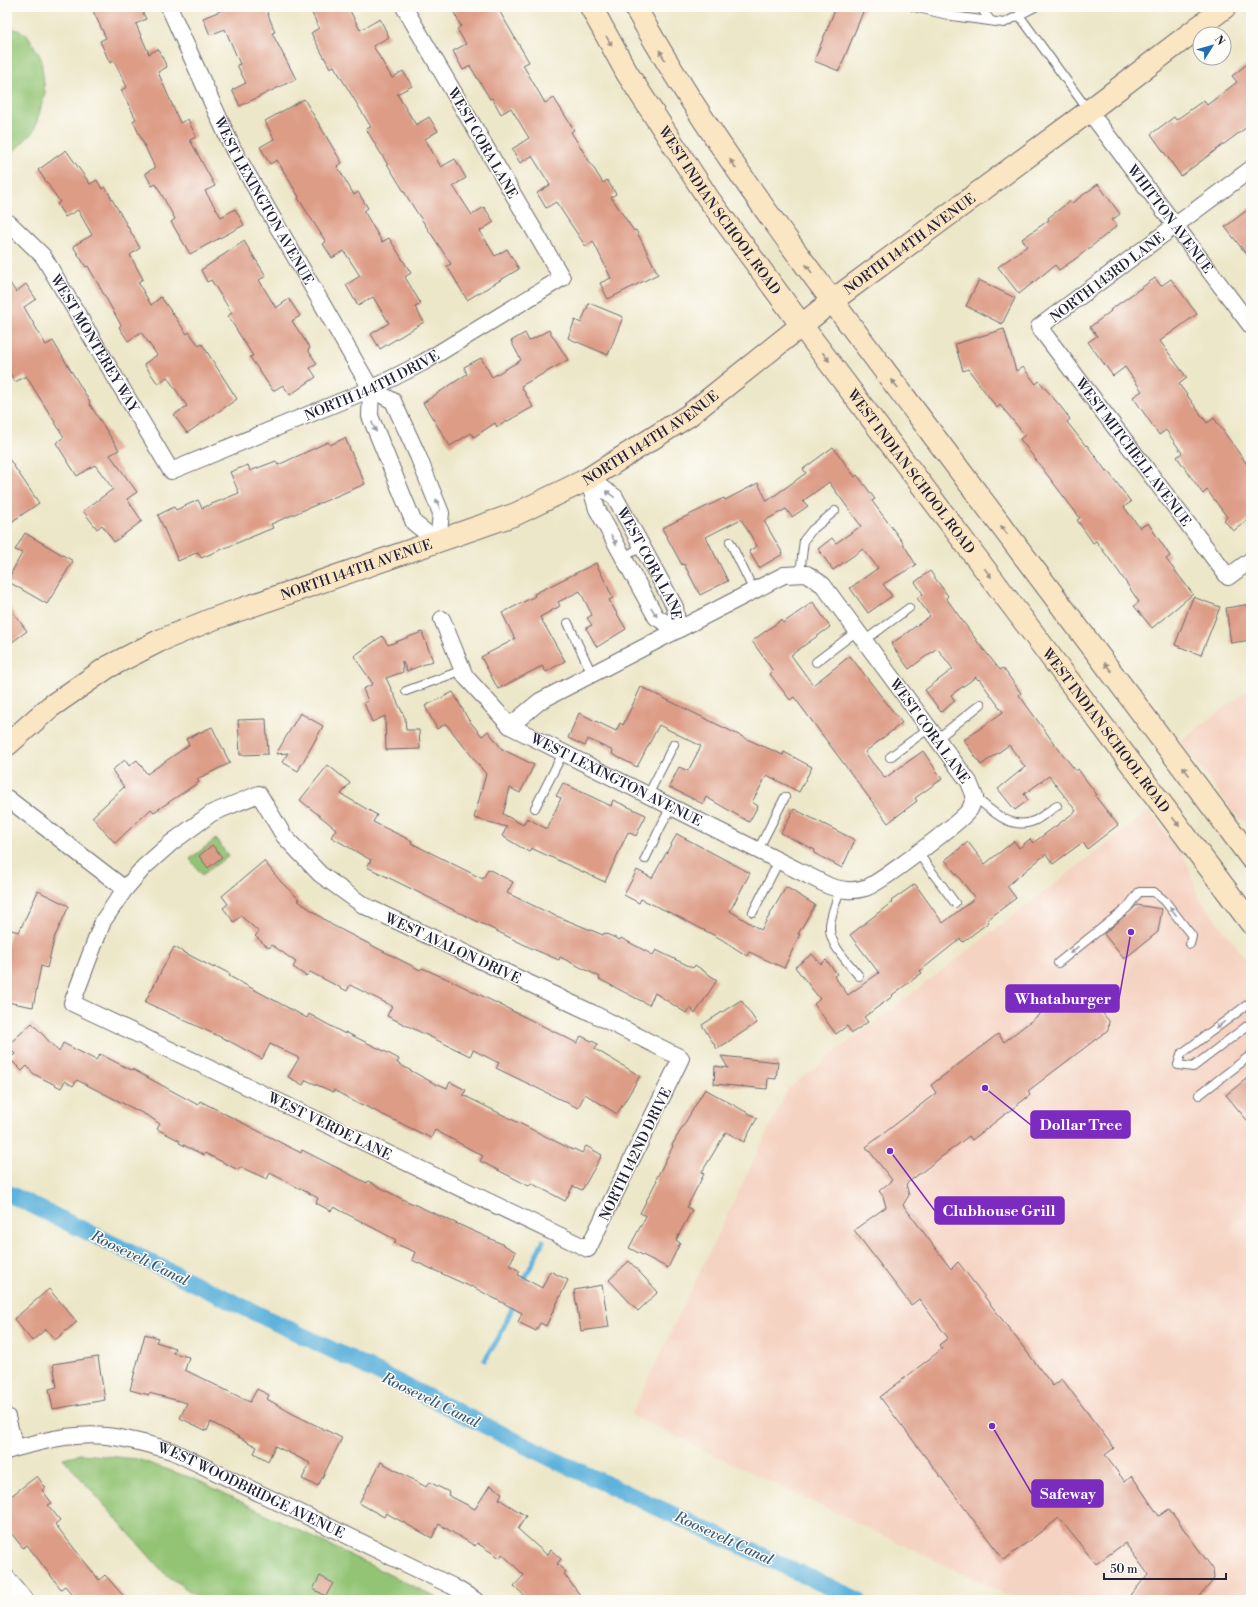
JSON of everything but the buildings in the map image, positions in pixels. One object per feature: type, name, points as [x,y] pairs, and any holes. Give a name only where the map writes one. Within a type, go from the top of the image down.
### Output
[{"type":"main road","name":"WEST INDIAN SCHOOL ROAD","points":[[591,7],[627,73],[689,171],[802,326],[1251,923]]},
{"type":"main road","points":[[635,7],[668,66],[748,185],[832,301],[1251,858]]},
{"type":"main road","name":"NORTH 144TH AVENUE","points":[[7,745],[50,706],[108,667],[160,641],[213,619],[516,514],[588,479],[688,416],[832,301],[1089,111],[1225,7]]},
{"type":"street","name":"WEST LEXINGTON AVENUE","points":[[169,7],[233,149],[371,389]]},
{"type":"street","name":"WEST CORA LANE","points":[[404,7],[562,278]]},
{"type":"street","name":"WHITTON AVENUE","points":[[1089,111],[1251,326]]},
{"type":"street","name":"NORTH 143RD LANE","points":[[1039,327],[1251,169]]},
{"type":"street","name":"WEST MONTEREY WAY","points":[[9,223],[43,256],[171,471]]},
{"type":"street","name":"NORTH 144TH DRIVE","points":[[171,471],[371,389],[424,362],[562,278]]},
{"type":"street","name":"WEST MITCHELL AVENUE","points":[[1039,327],[1228,577],[1251,560]]},
{"type":"street","points":[[371,389],[393,401],[418,456],[442,513],[438,542],[414,523],[370,416],[371,389]]},
{"type":"street","name":"WEST CORA LANE","points":[[588,479],[615,497],[675,608],[678,630]]},
{"type":"street","name":"WEST CORA LANE","points":[[588,479],[597,509],[656,617],[678,630]]},
{"type":"street","points":[[510,726],[540,702],[754,590],[784,575],[804,574]]},
{"type":"street","name":"WEST CORA LANE","points":[[804,574],[823,585],[969,782],[975,797]]},
{"type":"street","name":"WEST LEXINGTON AVENUE","points":[[442,619],[465,676],[510,726],[829,886],[848,892],[867,888],[918,853]]},
{"type":"street","name":"WEST AVALON DRIVE","points":[[125,889],[144,867],[171,843],[212,814],[259,794],[289,842],[320,874],[364,906],[681,1058]]},
{"type":"street","points":[[918,853],[970,810],[975,797]]},
{"type":"street","points":[[7,798],[125,889]]},
{"type":"street","name":"WEST VERDE LANE","points":[[125,889],[103,921],[72,1003],[588,1250]]},
{"type":"street","name":"NORTH 142ND DRIVE","points":[[588,1250],[681,1058]]},
{"type":"street","name":"WEST WOODBRIDGE AVENUE","points":[[7,1416],[11,1449],[65,1436],[99,1434],[133,1439],[172,1451],[445,1583],[475,1600]]},
{"type":"street","points":[[7,1578],[25,1600]]},
{"type":"lane","points":[[914,7],[952,16],[1004,23],[1035,7]]},
{"type":"lane","points":[[980,7],[991,21]]},
{"type":"lane","points":[[1018,15],[1089,111]]},
{"type":"lane","points":[[804,574],[804,540],[812,530],[835,511]]},
{"type":"lane","points":[[730,542],[754,590]]},
{"type":"lane","points":[[623,557],[642,547]]},
{"type":"lane","points":[[816,662],[909,608]]},
{"type":"lane","points":[[568,623],[592,674]]},
{"type":"lane","points":[[406,691],[463,670]]},
{"type":"lane","points":[[890,757],[981,704]]},
{"type":"lane","points":[[648,795],[674,744]]},
{"type":"lane","points":[[536,808],[563,753]]},
{"type":"lane","points":[[975,797],[998,816],[1019,824],[1035,820],[1057,806]]},
{"type":"lane","points":[[758,850],[784,798]]},
{"type":"lane","points":[[645,859],[671,806]]},
{"type":"lane","points":[[918,853],[955,903]]},
{"type":"lane","points":[[753,912],[779,860]]},
{"type":"lane","points":[[840,889],[830,925],[831,937],[859,976]]},
{"type":"lane","points":[[1058,963],[1127,908],[1139,892],[1154,892],[1165,901],[1192,936],[1190,944]]},
{"type":"lane","points":[[1251,1002],[1181,1054],[1178,1065],[1194,1067],[1251,1023]]},
{"type":"lane","points":[[1199,1094],[1251,1055]]},
{"type":"shaded area","points":[[1251,688],[1251,828],[1234,813],[1180,741]]},
{"type":"shaded area","points":[[1149,811],[1186,860],[1199,898],[1251,966],[1251,1600],[1018,1600],[631,1415],[788,1089]]},
{"type":"green space","points":[[7,26],[27,34],[41,58],[45,93],[34,131],[7,158]]},
{"type":"green space","points":[[216,839],[228,856],[202,875],[190,859]]},
{"type":"green space","points":[[81,1454],[137,1459],[197,1480],[441,1600],[202,1600],[164,1573],[63,1458]]},
{"type":"waterway","name":"Roosevelt Canal","points":[[7,1193],[351,1359],[548,1457],[858,1600]]},
{"type":"waterway","points":[[522,1285],[543,1241]]},
{"type":"waterway","points":[[485,1360],[499,1337],[515,1302]]},
{"type":"place","name":"Whataburger","points":[[1131,932]]},
{"type":"place","name":"Dollar Tree","points":[[985,1088]]},
{"type":"place","name":"Clubhouse Grill","points":[[890,1151]]},
{"type":"place","name":"Safeway","points":[[992,1426]]}]
